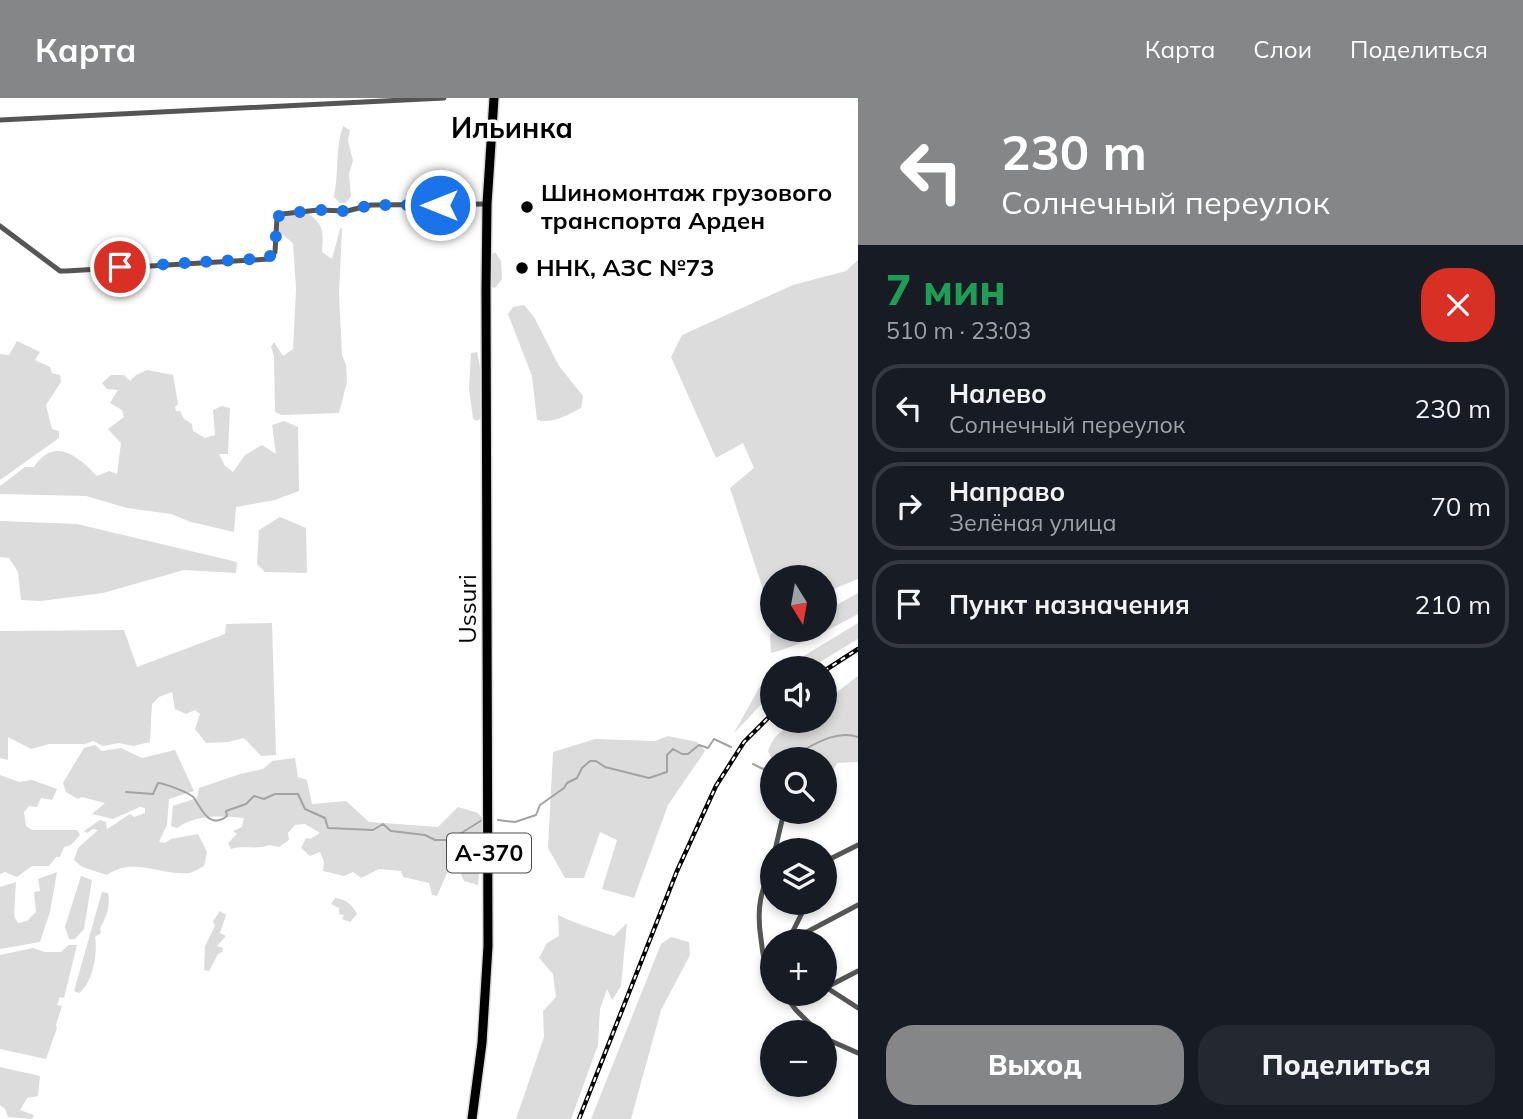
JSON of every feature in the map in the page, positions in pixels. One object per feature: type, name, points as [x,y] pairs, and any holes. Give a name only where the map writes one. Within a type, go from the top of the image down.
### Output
[{"type":"highway","name":"Ussuri","points":[[472,1119],[482,1043],[488,946],[487,204],[494,98]]},
{"type":"street","points":[[0,120],[444,98]]},
{"type":"street","points":[[0,226],[61,271],[268,258],[275,251],[277,217],[282,214],[318,210],[346,211],[371,205],[487,204]]},
{"type":"street","points":[[837,856],[858,845]]},
{"type":"street","points":[[760,902],[760,936]]},
{"type":"street","points":[[813,929],[858,905]]},
{"type":"street","points":[[837,981],[858,971]]},
{"type":"street","points":[[837,994],[858,1008]]},
{"type":"street","points":[[793,1006],[806,1020]]},
{"type":"street","points":[[837,1044],[858,1053]]},
{"type":"shaded area","points":[[343,126],[350,130],[348,140],[353,161],[349,174],[351,196],[346,203],[340,203],[334,197]]},
{"type":"shaded area","points":[[308,213],[322,230],[322,252],[332,259],[342,228],[339,294],[342,355],[346,365],[347,382],[339,413],[282,415],[275,412],[274,356],[271,347],[274,342],[283,356],[293,349],[296,289],[293,243],[278,231],[280,220],[288,215]]},
{"type":"shaded area","points":[[495,252],[501,261],[502,279],[495,288],[488,281],[488,257]]},
{"type":"shaded area","points":[[858,260],[858,579],[837,588],[837,565],[760,565],[760,580],[730,488],[754,468],[743,443],[716,458],[671,357],[682,335],[793,285],[846,271]]},
{"type":"shaded area","points":[[524,305],[534,317],[559,366],[583,396],[581,408],[554,420],[537,420],[532,376],[508,314],[513,307]]},
{"type":"shaded area","points":[[17,341],[40,352],[35,360],[50,367],[52,373],[60,375],[61,382],[46,405],[52,429],[59,431],[59,438],[0,480],[0,354],[9,355]]},
{"type":"shaded area","points":[[477,352],[481,418],[477,421],[473,419],[469,388],[471,353]]},
{"type":"shaded area","points":[[147,370],[173,375],[178,404],[176,411],[180,411],[184,419],[192,424],[193,431],[205,438],[215,435],[213,410],[222,406],[230,408],[228,454],[219,454],[225,466],[233,472],[245,455],[262,445],[276,454],[272,425],[284,421],[298,427],[299,491],[275,500],[236,507],[234,532],[191,522],[171,514],[127,508],[86,496],[0,494],[0,486],[25,467],[34,467],[42,458],[58,451],[74,456],[97,476],[109,471],[117,474],[121,443],[108,429],[124,417],[122,410],[110,403],[118,390],[107,389],[102,383],[111,375],[124,375],[130,381]]},
{"type":"shaded area","points":[[280,517],[306,528],[307,573],[265,572],[257,564],[259,530]]},
{"type":"shaded area","points":[[0,521],[77,524],[237,562],[236,573],[184,570],[103,593],[41,601],[21,600],[18,572],[9,558],[0,557]]},
{"type":"shaded area","points":[[858,593],[858,614],[837,625],[837,605]]},
{"type":"shaded area","points":[[272,623],[276,755],[261,756],[244,738],[206,743],[195,729],[200,714],[195,710],[186,714],[175,709],[172,692],[159,697],[152,704],[150,742],[133,746],[119,743],[103,746],[93,741],[85,744],[49,744],[31,749],[8,737],[8,760],[0,758],[0,631],[124,630],[137,667],[225,634],[226,624]]},
{"type":"shaded area","points":[[858,623],[858,639],[830,656],[804,656],[827,642],[837,642],[837,636]]},
{"type":"shaded area","points":[[770,642],[802,642],[782,650],[771,653]]},
{"type":"shaded area","points":[[858,676],[858,762],[837,763],[837,747],[770,747],[781,733],[837,733],[837,692]]},
{"type":"shaded area","points":[[759,688],[760,706],[734,733]]},
{"type":"shaded area","points":[[668,736],[697,742],[705,751],[668,805],[634,898],[602,889],[617,840],[600,832],[584,878],[565,878],[548,848],[553,752],[595,739],[655,741]]},
{"type":"shaded area","points":[[95,745],[102,751],[121,748],[142,758],[175,750],[194,791],[169,799],[167,825],[159,842],[165,843],[171,839],[198,834],[207,852],[204,866],[191,872],[179,873],[127,867],[107,875],[82,867],[74,860],[78,848],[98,830],[93,829],[87,833],[84,831],[100,820],[106,822],[107,829],[130,814],[134,817],[145,813],[145,808],[140,807],[113,819],[92,814],[105,803],[82,797],[78,799],[66,792],[63,783],[84,748]]},
{"type":"shaded area","points":[[295,758],[298,777],[307,780],[312,804],[346,801],[369,822],[438,827],[458,807],[478,813],[483,819],[478,885],[464,881],[458,867],[447,873],[437,896],[432,895],[429,883],[403,877],[401,871],[379,869],[361,878],[353,872],[344,876],[323,871],[324,862],[320,852],[310,856],[301,848],[306,838],[310,839],[320,833],[305,824],[295,825],[288,833],[289,840],[279,847],[269,845],[231,849],[228,843],[237,834],[233,831],[242,827],[244,818],[210,817],[193,820],[177,828],[171,826],[173,806],[197,798],[199,788],[263,769],[272,761]]},
{"type":"shaded area","points":[[0,775],[19,782],[32,780],[57,789],[52,800],[41,798],[37,807],[29,806],[24,812],[26,826],[32,830],[77,830],[80,835],[71,845],[64,847],[60,857],[56,857],[49,866],[32,866],[17,877],[5,872],[0,874]]},
{"type":"shaded area","points":[[57,872],[50,912],[40,942],[0,949],[0,887],[16,882],[14,916],[18,923],[27,921],[36,912],[34,892],[40,891],[38,879]]},
{"type":"shaded area","points":[[81,876],[92,880],[84,929],[75,939],[69,939],[65,927]]},
{"type":"shaded area","points":[[102,892],[108,893],[107,911],[100,928],[101,933],[95,937],[96,951],[91,975],[79,993],[74,991]]},
{"type":"shaded area","points":[[335,898],[348,903],[355,910],[357,914],[350,922],[342,919],[344,915],[339,914],[339,908],[331,904]]},
{"type":"shaded area","points":[[220,911],[226,915],[220,933],[226,936],[217,946],[223,948],[222,952],[218,954],[209,971],[204,970],[205,946],[215,926],[213,921]]},
{"type":"shaded area","points":[[558,915],[614,936],[627,923],[621,986],[612,1000],[607,989],[600,1009],[598,1045],[571,1119],[516,1119],[544,1037],[543,1011],[556,997],[553,974],[539,958],[547,943],[559,936]]},
{"type":"shaded area","points":[[671,937],[689,942],[690,955],[661,1010],[631,1119],[591,1119],[661,944]]},
{"type":"shaded area","points":[[69,945],[77,945],[64,998],[60,997],[57,1005],[62,1006],[46,1059],[0,1049],[0,955],[33,948],[45,952],[61,952]]},
{"type":"shaded area","points":[[0,1067],[40,1076],[38,1096],[27,1098],[20,1110],[34,1115],[32,1119],[8,1117],[0,1105]]},
{"type":"waterway","points":[[809,747],[839,735],[858,737]]},
{"type":"waterway","points":[[498,820],[515,822],[536,815],[540,805],[577,778],[582,768],[590,761],[649,778],[667,772],[667,755],[673,749],[688,754],[699,745],[708,748],[714,739],[731,747]]},
{"type":"waterway","points":[[753,764],[760,768]]},
{"type":"waterway","points":[[126,792],[153,794],[158,783],[165,785],[192,796],[203,812],[215,821],[227,816],[226,811],[246,804],[254,796],[264,799],[275,794],[298,794],[305,809],[325,818],[328,828],[373,830],[383,824],[391,831],[425,835],[435,840],[452,839],[482,820]]},
{"type":"railway","points":[[837,663],[858,649]]},
{"type":"railway","points":[[579,1119],[677,871],[716,786],[744,742],[760,726]]},
{"type":"place","name":"Шиномонтаж грузового транспорта Арден","points":[[527,207]]},
{"type":"place","name":"ННК, АЗС №73","points":[[522,268]]},
{"type":"district","name":"Ильинка","points":[[512,128]]},
{"type":"route","points":[[120,267],[268,258],[275,251],[277,217],[282,214],[318,210],[346,211],[371,205],[440,205]]}]
